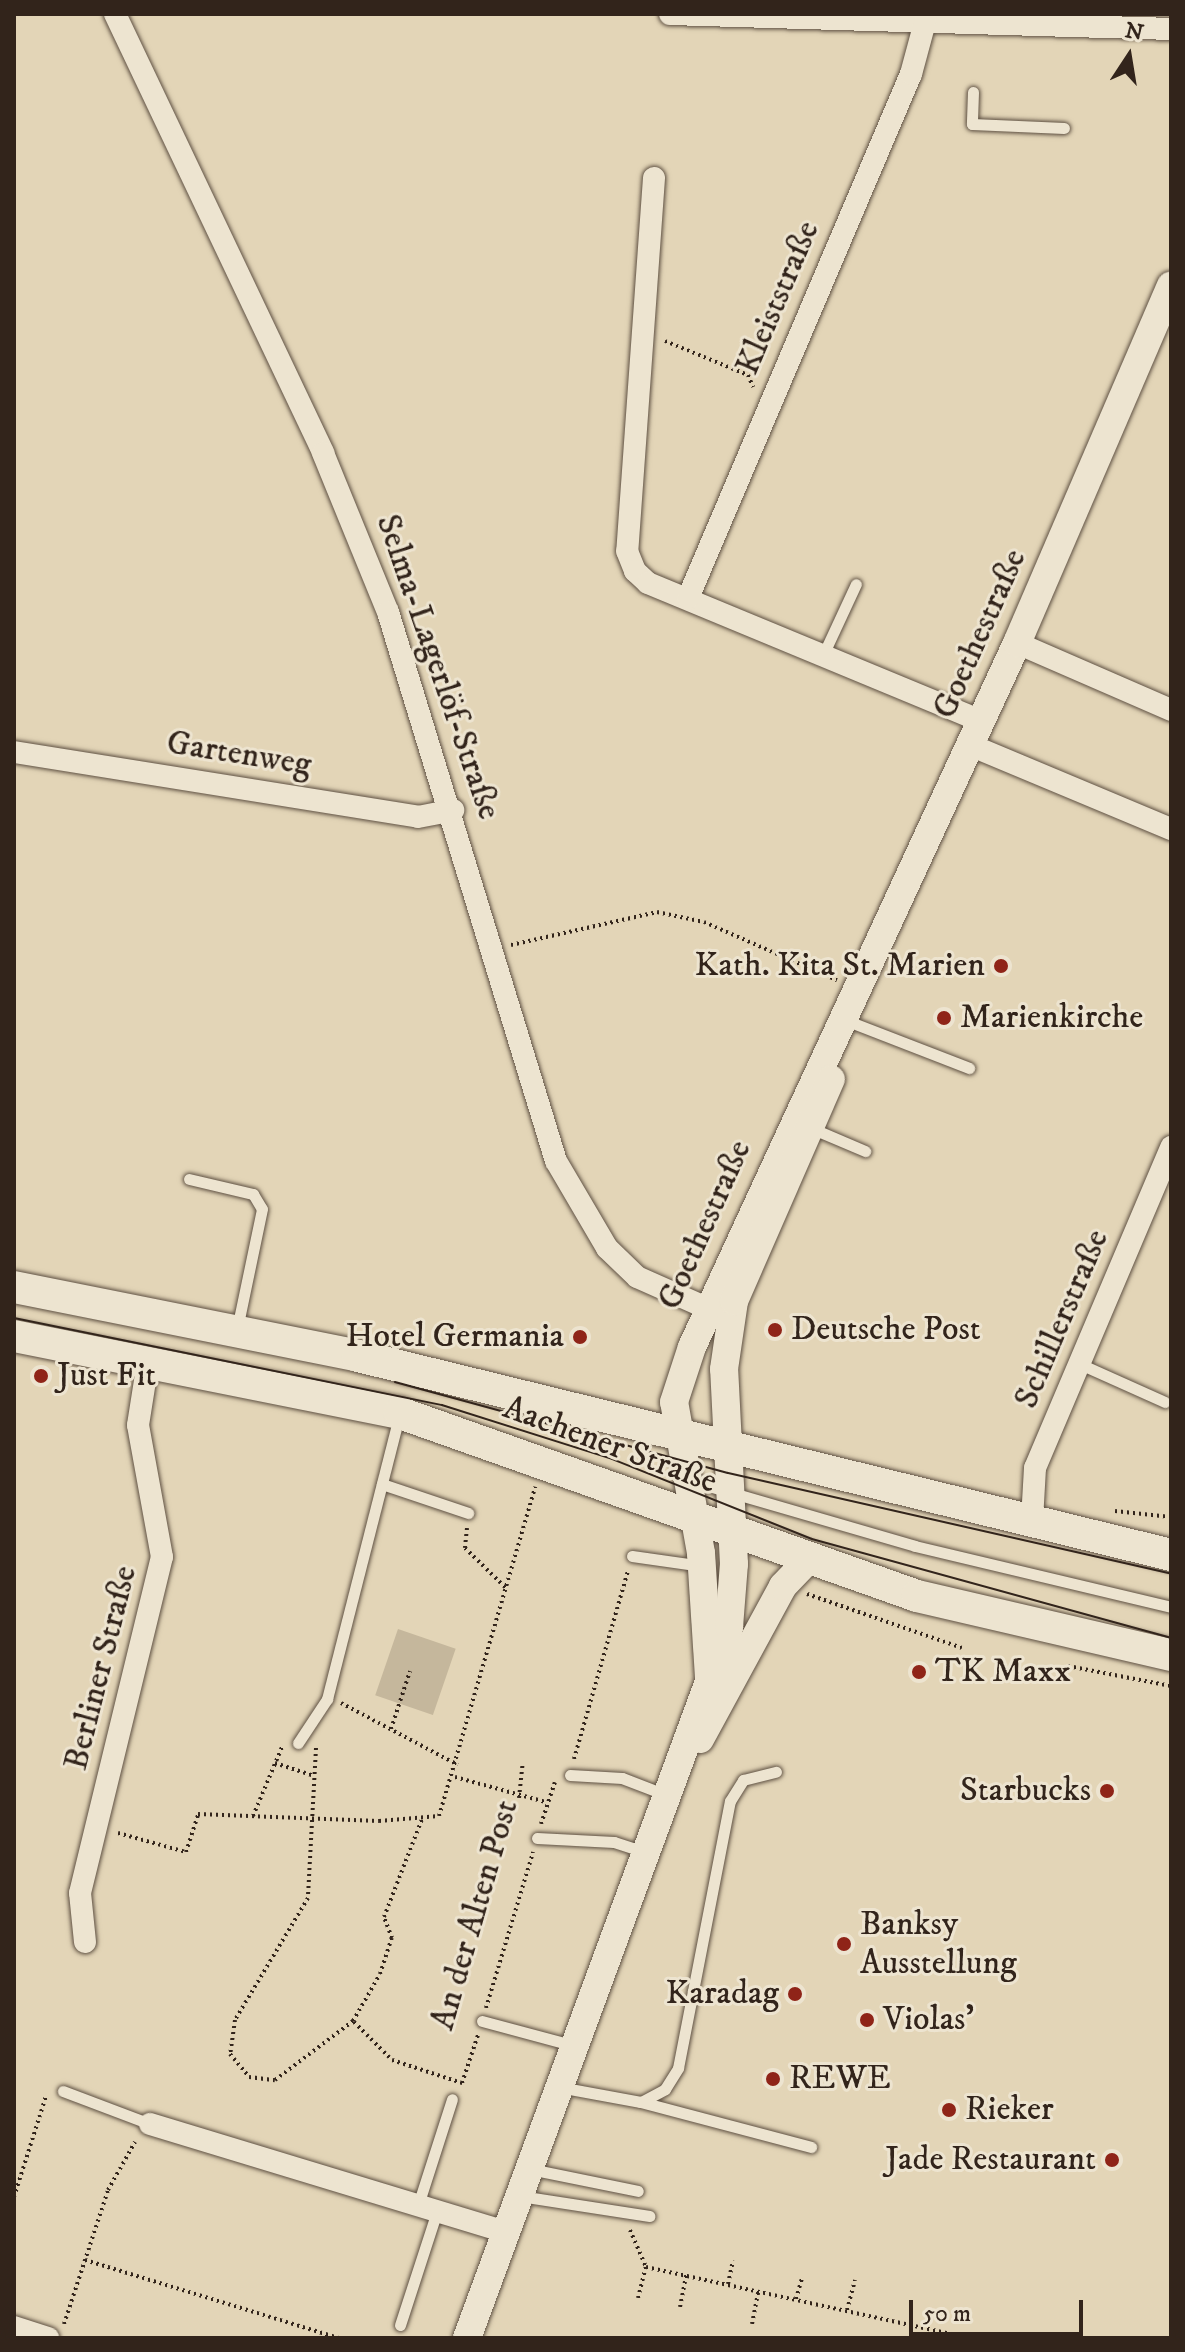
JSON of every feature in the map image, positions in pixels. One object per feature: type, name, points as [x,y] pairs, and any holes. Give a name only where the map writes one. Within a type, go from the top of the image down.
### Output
[{"type":"main road","name":"Aachener Straße","points":[[14,1287],[237,1330],[1171,1555]]},
{"type":"main road","name":"Aachener Straße","points":[[14,1336],[400,1413],[538,1477],[695,1518],[986,1618],[1171,1655]]},
{"type":"street","name":"Selma-Lagerlöf-Straße","points":[[115,14],[345,506],[453,810],[493,950],[573,1195],[607,1248],[637,1277],[707,1308]]},
{"type":"street","points":[[670,14],[925,22],[981,32],[1171,29]]},
{"type":"street","name":"Kleiststraße","points":[[688,598],[911,74],[925,22]]},
{"type":"street","points":[[654,178],[627,551],[648,583],[823,655],[1171,829]]},
{"type":"street","name":"Goethestraße","points":[[732,1530],[725,1446],[724,1369],[734,1301],[810,1127],[853,1006],[1017,643],[1171,286]]},
{"type":"street","points":[[1017,643],[1171,710]]},
{"type":"street","name":"Gartenweg","points":[[14,752],[418,817],[453,810]]},
{"type":"street","name":"Goethestraße","points":[[695,1518],[674,1402],[707,1308],[816,1067],[853,1006]]},
{"type":"street","name":"Schillerstraße","points":[[1032,1520],[1035,1468],[1171,1147]]},
{"type":"street","name":"Berliner Straße","points":[[85,1942],[80,1893],[162,1557],[138,1425],[148,1362]]},
{"type":"street","points":[[695,1518],[702,1566],[709,1677]]},
{"type":"street","points":[[467,2338],[733,1608],[732,1530]]},
{"type":"street","points":[[666,1795],[783,1586],[809,1559]]},
{"type":"street","points":[[150,2124],[506,2232]]},
{"type":"street","points":[[14,2327],[48,2338]]},
{"type":"lane","points":[[973,92],[972,124],[1064,128]]},
{"type":"lane","points":[[823,655],[856,584]]},
{"type":"lane","points":[[853,1006],[969,1068]]},
{"type":"lane","points":[[810,1127],[865,1151]]},
{"type":"lane","points":[[189,1179],[253,1194],[262,1209],[237,1330]]},
{"type":"lane","points":[[1080,1364],[1165,1402]]},
{"type":"lane","points":[[298,1743],[327,1699],[400,1413]]},
{"type":"lane","points":[[688,1480],[915,1546],[1171,1607]]},
{"type":"lane","points":[[382,1484],[468,1513]]},
{"type":"lane","points":[[632,1556],[702,1566]]},
{"type":"lane","points":[[641,2102],[665,2089],[678,2068],[730,1801],[743,1780],[776,1772]]},
{"type":"lane","points":[[570,1775],[622,1778],[666,1795]]},
{"type":"lane","points":[[537,1838],[614,1842],[645,1852]]},
{"type":"lane","points":[[482,2021],[575,2046]]},
{"type":"lane","points":[[559,2086],[641,2102],[811,2147]]},
{"type":"lane","points":[[63,2091],[150,2124]]},
{"type":"lane","points":[[400,2325],[452,2099]]},
{"type":"lane","points":[[530,2169],[638,2191]]},
{"type":"lane","points":[[520,2196],[649,2216]]},
{"type":"path","points":[[643,332],[748,375],[753,388],[773,397]]},
{"type":"path","points":[[493,950],[657,912],[704,922],[853,1006]]},
{"type":"path","points":[[97,1827],[186,1852],[198,1814],[308,1819],[422,1819],[439,1816],[455,1777],[538,1477]]},
{"type":"path","points":[[1103,1508],[1171,1517]]},
{"type":"path","points":[[468,1513],[465,1548],[506,1588]]},
{"type":"path","name":"An der Alten Post","points":[[353,2021],[392,2060],[462,2083],[537,1838],[550,1783],[570,1775],[632,1556]]},
{"type":"path","points":[[783,1586],[962,1648]]},
{"type":"path","points":[[1068,1666],[1171,1686]]},
{"type":"path","points":[[391,1729],[410,1671]]},
{"type":"path","points":[[327,1699],[458,1765]]},
{"type":"path","points":[[253,1816],[285,1739],[318,1748],[308,1819],[308,1898],[235,2020],[230,2054],[260,2083],[275,2080],[353,2021],[380,1974],[392,1938],[384,1917],[422,1819]]},
{"type":"path","points":[[519,1798],[523,1762]]},
{"type":"path","points":[[275,1763],[314,1776]]},
{"type":"path","points":[[455,1777],[519,1798],[546,1802]]},
{"type":"path","points":[[14,2197],[51,2082]]},
{"type":"path","points":[[60,2338],[124,2155],[150,2124]]},
{"type":"path","points":[[616,2228],[630,2230],[646,2267],[638,2298]]},
{"type":"path","points":[[85,2260],[339,2338]]},
{"type":"path","points":[[728,2284],[733,2261]]},
{"type":"path","points":[[646,2267],[970,2338]]},
{"type":"path","points":[[680,2307],[686,2275]]},
{"type":"path","points":[[796,2299],[802,2278]]},
{"type":"path","points":[[847,2310],[855,2280]]},
{"type":"path","points":[[752,2324],[758,2292]]},
{"type":"shaded area","points":[[398,1629],[456,1649],[433,1715],[375,1695]]},
{"type":"tram line","points":[[14,1318],[442,1405],[612,1459],[812,1539],[1171,1638]]},
{"type":"tram line","points":[[395,1382],[728,1473],[1171,1574]]},
{"type":"place","name":"Kath. Kita St. Marien","points":[[1001,966]]},
{"type":"place","name":"Marienkirche","points":[[944,1018]]},
{"type":"place","name":"Deutsche Post","points":[[775,1330]]},
{"type":"place","name":"Hotel Germania","points":[[580,1337]]},
{"type":"place","name":"Just Fit","points":[[41,1376]]},
{"type":"place","name":"TK Maxx","points":[[919,1672]]},
{"type":"place","name":"Starbucks","points":[[1107,1791]]},
{"type":"place","name":"Banksy Ausstellung","points":[[844,1944]]},
{"type":"place","name":"Karadag","points":[[795,1994]]},
{"type":"place","name":"Violas'","points":[[867,2020]]},
{"type":"place","name":"REWE","points":[[773,2079]]},
{"type":"place","name":"Rieker","points":[[949,2110]]},
{"type":"place","name":"Jade Restaurant","points":[[1112,2160]]}]
